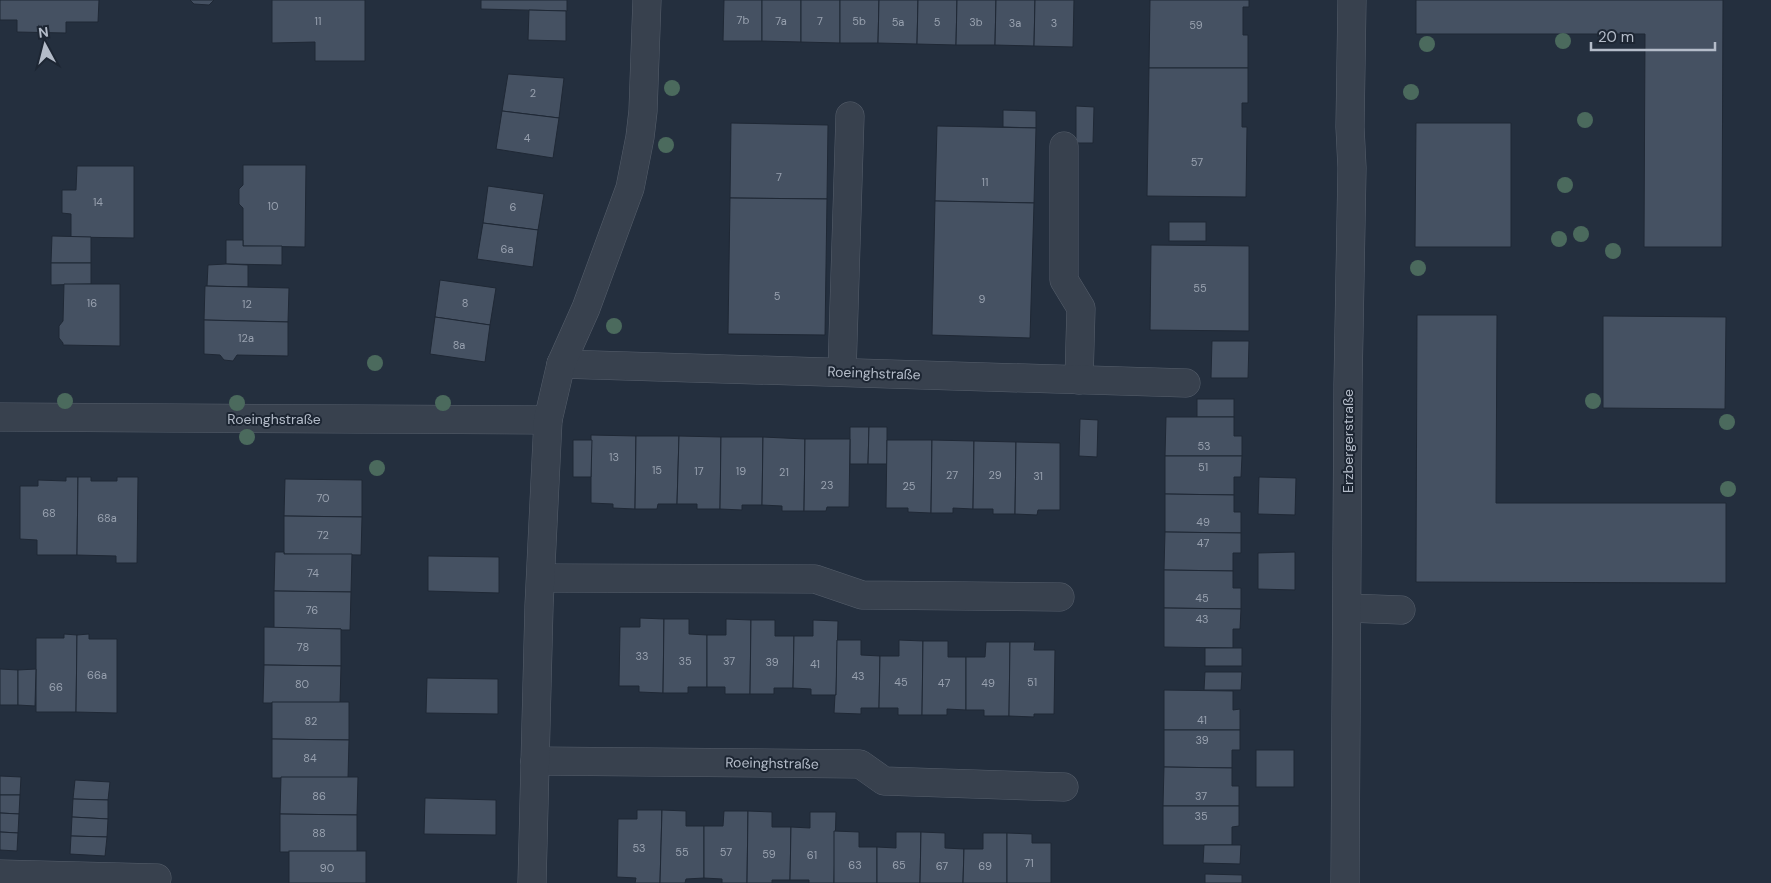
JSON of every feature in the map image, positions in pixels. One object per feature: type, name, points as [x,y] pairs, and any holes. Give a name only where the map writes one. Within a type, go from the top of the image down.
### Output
[{"type":"street","points":[[532,883],[541,578],[548,420],[561,364],[586,308],[630,188],[643,111],[647,0]]},
{"type":"street","name":"Erzbergerstraße","points":[[1345,883],[1352,0]]},
{"type":"street","points":[[842,372],[850,116]]},
{"type":"street","points":[[1064,146],[1064,280],[1081,308],[1080,380]]},
{"type":"street","name":"Roeinghstraße","points":[[561,364],[1186,383]]},
{"type":"street","name":"Roeinghstraße","points":[[0,417],[548,420]]},
{"type":"street","points":[[541,578],[815,579],[862,595],[1060,597]]},
{"type":"street","points":[[1348,608],[1401,610]]},
{"type":"street","name":"Roeinghstraße","points":[[535,761],[860,764],[884,781],[1064,787]]},
{"type":"street","points":[[0,874],[157,878]]},
{"type":"building","points":[[0,0],[99,0],[98,22],[66,22],[66,33],[17,32],[17,20],[0,20]]},
{"type":"building","points":[[190,0],[214,0],[209,5],[194,4]]},
{"type":"building","points":[[272,0],[365,0],[365,61],[315,61],[315,42],[272,43]]},
{"type":"building","points":[[481,0],[567,0],[567,11],[481,9]]},
{"type":"building","points":[[724,0],[762,0],[762,41],[723,41]]},
{"type":"building","points":[[762,0],[801,0],[801,42],[762,41]]},
{"type":"building","points":[[801,0],[840,0],[840,43],[801,42]]},
{"type":"building","points":[[840,0],[879,0],[878,43],[840,43]]},
{"type":"building","points":[[879,0],[918,0],[917,44],[878,43]]},
{"type":"building","points":[[918,0],[957,0],[956,45],[917,44]]},
{"type":"building","points":[[957,0],[996,0],[995,45],[956,45]]},
{"type":"building","points":[[996,0],[1035,0],[1034,46],[995,45]]},
{"type":"building","points":[[1035,0],[1074,0],[1073,47],[1034,46]]},
{"type":"building","points":[[1150,0],[1249,0],[1249,7],[1243,7],[1243,35],[1248,35],[1248,68],[1149,68]]},
{"type":"building","points":[[1416,0],[1723,0],[1722,247],[1644,247],[1645,34],[1416,34]]},
{"type":"building","points":[[529,10],[566,11],[566,41],[528,40]]},
{"type":"building","points":[[1149,68],[1248,68],[1248,103],[1242,103],[1242,127],[1247,127],[1246,197],[1147,196]]},
{"type":"building","points":[[508,74],[564,78],[559,118],[502,111]]},
{"type":"building","points":[[1076,106],[1094,107],[1093,143],[1076,143]]},
{"type":"building","points":[[1003,110],[1036,111],[1036,128],[1003,127]]},
{"type":"building","points":[[502,111],[559,118],[553,158],[496,149]]},
{"type":"building","points":[[731,123],[828,125],[827,199],[730,198]]},
{"type":"building","points":[[1416,123],[1511,123],[1511,247],[1415,247]]},
{"type":"building","points":[[937,126],[1036,128],[1034,203],[935,201]]},
{"type":"building","points":[[243,165],[306,165],[305,247],[243,246],[243,208],[239,204],[239,189],[243,185]]},
{"type":"building","points":[[77,166],[134,166],[134,238],[71,237],[71,214],[62,213],[62,190],[76,190]]},
{"type":"building","points":[[488,186],[544,194],[538,230],[483,223]]},
{"type":"building","points":[[730,198],[827,199],[825,335],[728,334]]},
{"type":"building","points":[[935,201],[1034,203],[1030,338],[932,335]]},
{"type":"building","points":[[1169,222],[1206,222],[1206,241],[1169,241]]},
{"type":"building","points":[[483,223],[538,230],[533,267],[477,259]]},
{"type":"building","points":[[52,236],[91,237],[91,263],[51,263]]},
{"type":"building","points":[[226,240],[243,240],[243,246],[282,246],[282,265],[226,264]]},
{"type":"building","points":[[1151,245],[1249,246],[1249,331],[1150,330]]},
{"type":"building","points":[[51,263],[91,263],[91,284],[51,285]]},
{"type":"building","points":[[208,265],[248,265],[248,287],[207,286]]},
{"type":"building","points":[[440,280],[496,288],[490,325],[435,317]]},
{"type":"building","points":[[64,284],[120,284],[120,346],[63,345],[59,338],[59,326],[63,321]]},
{"type":"building","points":[[205,286],[289,288],[288,322],[204,320]]},
{"type":"building","points":[[1417,315],[1497,315],[1496,503],[1726,503],[1726,583],[1416,582]]},
{"type":"building","points":[[1603,316],[1726,317],[1725,409],[1603,408]]},
{"type":"building","points":[[435,317],[490,325],[485,362],[430,354]]},
{"type":"building","points":[[204,320],[288,322],[288,356],[237,355],[233,361],[224,360],[220,355],[204,354]]},
{"type":"building","points":[[1212,341],[1249,341],[1248,378],[1211,378]]},
{"type":"building","points":[[1197,399],[1234,399],[1234,417],[1197,417]]},
{"type":"building","points":[[1166,417],[1234,417],[1234,436],[1242,436],[1242,456],[1165,456]]},
{"type":"building","points":[[1080,419],[1098,420],[1097,457],[1079,456]]},
{"type":"building","points":[[850,427],[869,427],[868,464],[850,464]]},
{"type":"building","points":[[869,427],[887,427],[887,464],[868,464]]},
{"type":"building","points":[[591,435],[636,436],[635,509],[613,508],[613,504],[591,503]]},
{"type":"building","points":[[636,436],[679,436],[677,504],[658,504],[657,509],[635,509]]},
{"type":"building","points":[[679,436],[721,437],[720,509],[697,509],[697,504],[677,504]]},
{"type":"building","points":[[721,437],[763,437],[762,505],[742,505],[742,510],[720,509]]},
{"type":"building","points":[[763,437],[805,439],[804,511],[782,511],[782,506],[762,505]]},
{"type":"building","points":[[805,439],[850,439],[849,507],[827,507],[826,511],[804,511]]},
{"type":"building","points":[[573,440],[592,440],[591,477],[573,477]]},
{"type":"building","points":[[887,440],[932,440],[931,513],[908,512],[908,508],[886,508]]},
{"type":"building","points":[[932,440],[974,441],[973,509],[953,508],[953,513],[931,513]]},
{"type":"building","points":[[974,441],[1016,442],[1015,514],[993,514],[993,509],[973,509]]},
{"type":"building","points":[[1016,442],[1060,443],[1060,510],[1038,510],[1037,515],[1015,514]]},
{"type":"building","points":[[1165,456],[1242,456],[1241,477],[1234,477],[1234,495],[1165,494]]},
{"type":"building","points":[[66,477],[78,477],[77,555],[37,555],[37,540],[20,539],[20,486],[38,486],[38,480],[66,481]]},
{"type":"building","points":[[78,477],[91,477],[91,481],[117,481],[117,477],[138,477],[137,563],[116,563],[116,556],[77,555]]},
{"type":"building","points":[[1259,477],[1296,478],[1295,515],[1258,514]]},
{"type":"building","points":[[285,479],[362,480],[362,517],[284,516]]},
{"type":"building","points":[[1165,494],[1234,495],[1234,512],[1241,512],[1241,533],[1165,532]]},
{"type":"building","points":[[284,516],[362,517],[361,555],[284,554]]},
{"type":"building","points":[[1165,532],[1241,533],[1241,553],[1233,553],[1233,571],[1164,570]]},
{"type":"building","points":[[275,552],[284,552],[284,554],[352,554],[351,592],[274,591]]},
{"type":"building","points":[[1295,552],[1295,590],[1258,589],[1258,553]]},
{"type":"building","points":[[428,556],[499,557],[499,593],[428,591]]},
{"type":"building","points":[[1164,570],[1233,571],[1233,588],[1241,588],[1241,609],[1164,608]]},
{"type":"building","points":[[274,591],[351,592],[350,630],[274,628]]},
{"type":"building","points":[[1164,608],[1241,609],[1240,629],[1233,629],[1233,648],[1164,647]]},
{"type":"building","points":[[640,618],[664,619],[663,693],[639,692],[639,686],[619,686],[620,627],[640,627]]},
{"type":"building","points":[[664,619],[689,619],[689,634],[707,635],[707,687],[688,687],[688,693],[663,693]]},
{"type":"building","points":[[726,619],[751,620],[750,694],[725,694],[725,687],[707,687],[707,635],[726,635]]},
{"type":"building","points":[[751,620],[775,620],[775,636],[794,636],[793,688],[774,688],[774,694],[750,694]]},
{"type":"building","points":[[813,620],[838,621],[836,695],[811,695],[811,689],[793,688],[794,636],[813,636]]},
{"type":"building","points":[[264,627],[341,629],[341,666],[264,665]]},
{"type":"building","points":[[64,634],[77,635],[76,712],[36,712],[36,638],[64,638]]},
{"type":"building","points":[[89,634],[89,639],[117,639],[117,713],[76,712],[77,635]]},
{"type":"building","points":[[837,640],[861,640],[861,655],[880,656],[879,708],[861,708],[861,714],[834,713]]},
{"type":"building","points":[[899,640],[923,641],[922,715],[898,715],[898,708],[879,708],[880,656],[899,656]]},
{"type":"building","points":[[923,641],[948,641],[948,657],[966,657],[966,710],[947,709],[947,715],[922,715]]},
{"type":"building","points":[[986,642],[1010,642],[1009,716],[984,716],[984,710],[966,710],[966,657],[985,657]]},
{"type":"building","points":[[1010,642],[1035,642],[1034,650],[1055,650],[1054,714],[1034,714],[1034,717],[1009,716]]},
{"type":"building","points":[[1205,648],[1242,648],[1242,666],[1205,666]]},
{"type":"building","points":[[264,665],[341,666],[340,703],[263,703]]},
{"type":"building","points":[[0,669],[18,670],[18,705],[0,705]]},
{"type":"building","points":[[36,669],[35,706],[18,705],[18,670]]},
{"type":"building","points":[[1205,672],[1242,672],[1241,690],[1204,690]]},
{"type":"building","points":[[427,678],[498,679],[498,714],[426,713]]},
{"type":"building","points":[[1164,690],[1233,691],[1233,710],[1240,709],[1240,730],[1164,730]]},
{"type":"building","points":[[272,702],[349,702],[349,740],[272,739]]},
{"type":"building","points":[[1164,730],[1240,730],[1240,750],[1232,750],[1232,768],[1164,767]]},
{"type":"building","points":[[272,739],[349,740],[348,778],[272,778]]},
{"type":"building","points":[[1256,750],[1294,750],[1294,787],[1256,787]]},
{"type":"building","points":[[1164,767],[1232,768],[1232,786],[1239,786],[1239,806],[1163,806]]},
{"type":"building","points":[[0,776],[21,777],[20,795],[0,795]]},
{"type":"building","points":[[281,777],[358,777],[357,815],[280,814]]},
{"type":"building","points":[[75,780],[110,782],[108,800],[73,799]]},
{"type":"building","points":[[0,795],[20,795],[19,814],[0,813]]},
{"type":"building","points":[[425,798],[496,800],[496,835],[424,834]]},
{"type":"building","points":[[73,799],[108,800],[108,819],[72,817]]},
{"type":"building","points":[[1163,806],[1239,806],[1239,826],[1232,827],[1232,845],[1163,845]]},
{"type":"building","points":[[637,810],[662,810],[660,883],[635,883],[636,878],[617,877],[618,819],[637,819]]},
{"type":"building","points":[[662,810],[686,811],[686,826],[704,826],[704,878],[686,879],[685,883],[660,883]]},
{"type":"building","points":[[724,811],[748,811],[747,883],[722,883],[722,879],[704,878],[704,826],[723,826]]},
{"type":"building","points":[[748,811],[772,812],[772,827],[791,827],[790,880],[772,880],[772,883],[747,883]]},
{"type":"building","points":[[810,812],[836,812],[834,883],[809,883],[809,880],[790,880],[791,827],[810,828]]},
{"type":"building","points":[[0,813],[19,814],[18,833],[0,832]]},
{"type":"building","points":[[280,814],[357,815],[357,852],[280,852]]},
{"type":"building","points":[[72,817],[108,819],[107,837],[71,836]]},
{"type":"building","points":[[834,831],[859,832],[859,847],[877,847],[877,883],[834,883]]},
{"type":"building","points":[[0,832],[18,833],[17,851],[0,850]]},
{"type":"building","points":[[896,832],[921,832],[920,883],[877,883],[877,847],[896,848]]},
{"type":"building","points":[[921,832],[945,833],[945,848],[964,849],[963,883],[920,883]]},
{"type":"building","points":[[983,833],[1007,833],[1007,883],[963,883],[964,849],[983,849]]},
{"type":"building","points":[[1007,833],[1032,834],[1032,843],[1051,843],[1051,883],[1007,883]]},
{"type":"building","points":[[71,836],[107,837],[105,856],[70,854]]},
{"type":"building","points":[[1204,845],[1241,845],[1240,864],[1203,863]]},
{"type":"building","points":[[289,851],[366,851],[366,883],[289,883]]},
{"type":"building","points":[[1205,874],[1242,875],[1242,883],[1205,883]]}]
